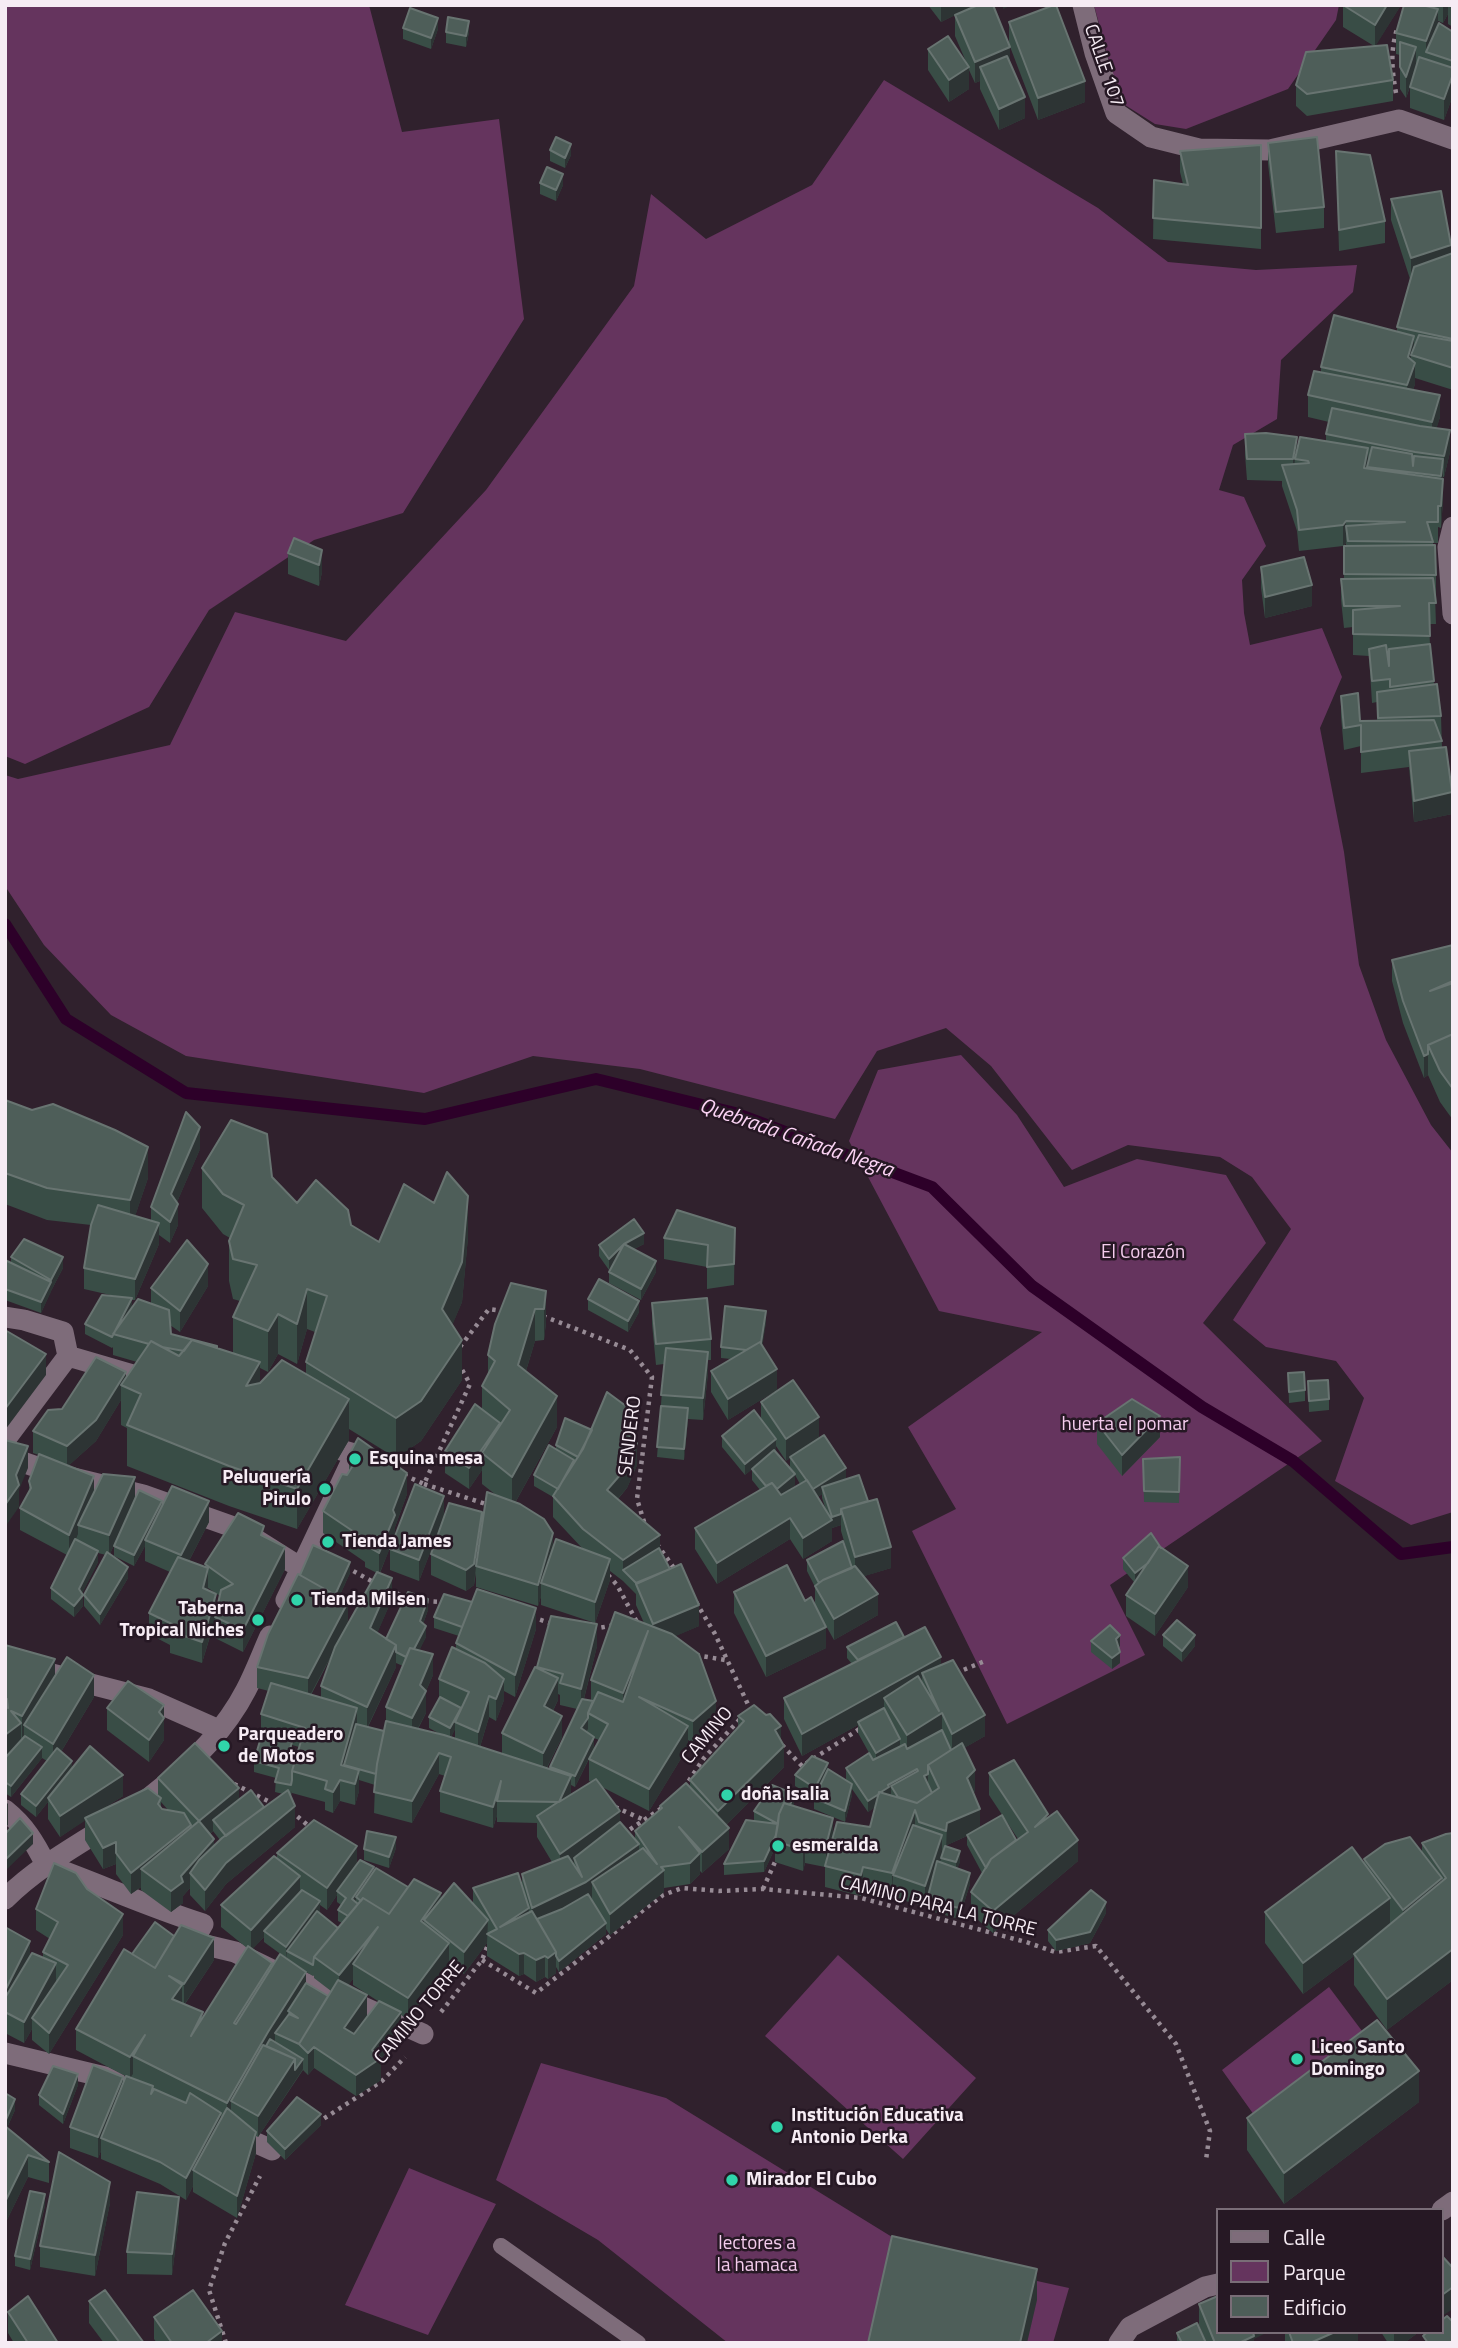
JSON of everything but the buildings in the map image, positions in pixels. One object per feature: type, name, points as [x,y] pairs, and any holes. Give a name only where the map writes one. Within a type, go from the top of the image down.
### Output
[{"type":"street","name":"CALLE 107","points":[[1083,5],[1095,53],[1116,113],[1151,137],[1199,149],[1270,150],[1399,120]]},
{"type":"street","points":[[1399,120],[1453,139]]},
{"type":"street","points":[[1453,527],[1448,547],[1453,614]]},
{"type":"street","points":[[5,1317],[63,1332],[68,1356],[5,1440]]},
{"type":"street","points":[[68,1356],[178,1388]]},
{"type":"street","points":[[5,1899],[46,1865],[149,1797],[219,1730],[245,1692],[279,1613],[355,1454],[320,1445],[298,1432]]},
{"type":"street","points":[[5,1456],[69,1477],[143,1495],[239,1529],[302,1568]]},
{"type":"street","points":[[5,1662],[149,1699],[219,1730]]},
{"type":"street","points":[[5,1810],[19,1821],[32,1837],[46,1865],[111,1888],[156,1909],[202,1924],[193,1942],[235,1952],[423,2034]]},
{"type":"street","points":[[5,2053],[104,2077],[136,2092]]},
{"type":"street","points":[[217,2125],[272,2150]]},
{"type":"street","points":[[1119,2343],[1130,2327],[1205,2287],[1216,2284]]},
{"type":"lane","points":[[500,2246],[638,2343]]},
{"type":"path","points":[[1399,26],[1392,46],[1392,70],[1399,104],[1399,120]]},
{"type":"path","points":[[454,1354],[489,1309],[513,1312]]},
{"type":"path","name":"SENDERO","points":[[537,1315],[549,1316],[630,1350],[652,1377],[637,1499],[645,1527],[681,1578]]},
{"type":"path","points":[[424,1484],[470,1384],[460,1364]]},
{"type":"path","points":[[401,1474],[492,1507]]},
{"type":"path","points":[[311,1546],[384,1589],[410,1599],[446,1602]]},
{"type":"path","points":[[604,1571],[617,1585],[643,1631]]},
{"type":"path","name":"CAMINO","points":[[695,1600],[749,1709],[757,1717]]},
{"type":"path","points":[[526,1615],[560,1626]]},
{"type":"path","points":[[589,1630],[619,1624]]},
{"type":"path","points":[[689,1654],[726,1660]]},
{"type":"path","points":[[953,1675],[985,1661]]},
{"type":"path","name":"CAMINO","points":[[677,1794],[686,1786],[704,1758],[740,1719]]},
{"type":"path","points":[[777,1739],[802,1766],[865,1726]]},
{"type":"path","points":[[189,1761],[291,1811],[314,1830]]},
{"type":"path","points":[[621,1835],[643,1819],[654,1815],[668,1802]]},
{"type":"path","points":[[608,1805],[643,1819]]},
{"type":"path","points":[[763,1889],[775,1862]]},
{"type":"path","name":"CAMINO PARA LA TORRE","points":[[482,1961],[536,1993],[663,1895],[682,1888],[719,1891],[763,1889],[861,1898],[1055,1952],[1096,1946],[1176,2044],[1210,2131],[1206,2161]]},
{"type":"path","points":[[482,1961],[489,1940]]},
{"type":"path","name":"CAMINO TORRE","points":[[314,2124],[382,2081],[482,1961]]},
{"type":"path","points":[[226,2343],[209,2290],[237,2218],[272,2150]]},
{"type":"green space","points":[[5,5],[369,5],[402,132],[499,119],[524,319],[403,513],[314,540],[209,610],[149,707],[25,764],[5,756]]},
{"type":"green space","points":[[1094,5],[1339,5],[1336,20],[1288,89],[1186,129],[1155,124],[1125,105],[1115,84]]},
{"type":"green space","points":[[884,80],[1098,208],[1168,262],[1256,270],[1357,265],[1353,292],[1281,360],[1277,419],[1233,445],[1219,490],[1244,497],[1266,546],[1242,580],[1250,645],[1322,628],[1342,677],[1320,728],[1344,852],[1359,965],[1386,1040],[1431,1125],[1453,1153],[1453,1512],[1411,1525],[1335,1481],[1364,1398],[1336,1361],[1266,1347],[1233,1320],[1291,1229],[1252,1177],[1220,1157],[1128,1145],[1072,1170],[991,1066],[946,1028],[877,1051],[835,1119],[640,1069],[533,1056],[424,1093],[186,1056],[111,1015],[44,945],[5,886],[5,775],[18,779],[170,745],[235,612],[346,641],[486,490],[634,286],[651,194],[706,239],[812,185]]},
{"type":"green space","name":"huerta el pomar","points":[[961,1055],[1017,1115],[1064,1187],[1137,1159],[1226,1175],[1266,1243],[1203,1323],[1322,1441],[1110,1585],[1145,1655],[1007,1724],[912,1531],[956,1509],[908,1427],[1042,1332],[939,1311],[849,1141],[878,1070]]},
{"type":"green space","points":[[838,1955],[976,2078],[903,2159],[765,2036]]},
{"type":"green space","name":"Liceo Santo Domingo","points":[[1329,1987],[1374,2047],[1264,2129],[1222,2070]]},
{"type":"green space","name":"lectores a la hamaca","points":[[541,2063],[666,2098],[923,2256],[1069,2288],[1053,2343],[728,2343],[598,2240],[496,2180]]},
{"type":"green space","points":[[409,2168],[496,2204],[428,2335],[345,2305]]},
{"type":"waterway","name":"Quebrada Cañada Negra","points":[[5,924],[66,1019],[186,1093],[425,1119],[596,1079],[735,1113],[932,1187],[1032,1286],[1202,1407],[1293,1461],[1401,1554],[1453,1547]]},
{"type":"place","name":"Esquina mesa","points":[[355,1459]]},
{"type":"place","name":"Peluquería Pirulo","points":[[325,1489]]},
{"type":"place","name":"Tienda James","points":[[328,1542]]},
{"type":"place","name":"Tienda Milsen","points":[[297,1600]]},
{"type":"place","name":"Taberna Tropical Niches","points":[[258,1620]]},
{"type":"place","name":"Parqueadero de Motos","points":[[224,1746]]},
{"type":"place","name":"doña isalia","points":[[727,1795]]},
{"type":"place","name":"esmeralda","points":[[778,1846]]},
{"type":"place","name":"Liceo Santo Domingo","points":[[1297,2059]]},
{"type":"place","name":"Institución Educativa Antonio Derka","points":[[777,2127]]},
{"type":"place","name":"Mirador El Cubo","points":[[732,2180]]},
{"type":"park label","name":"El Corazón","points":[[1143,1253]]}]
